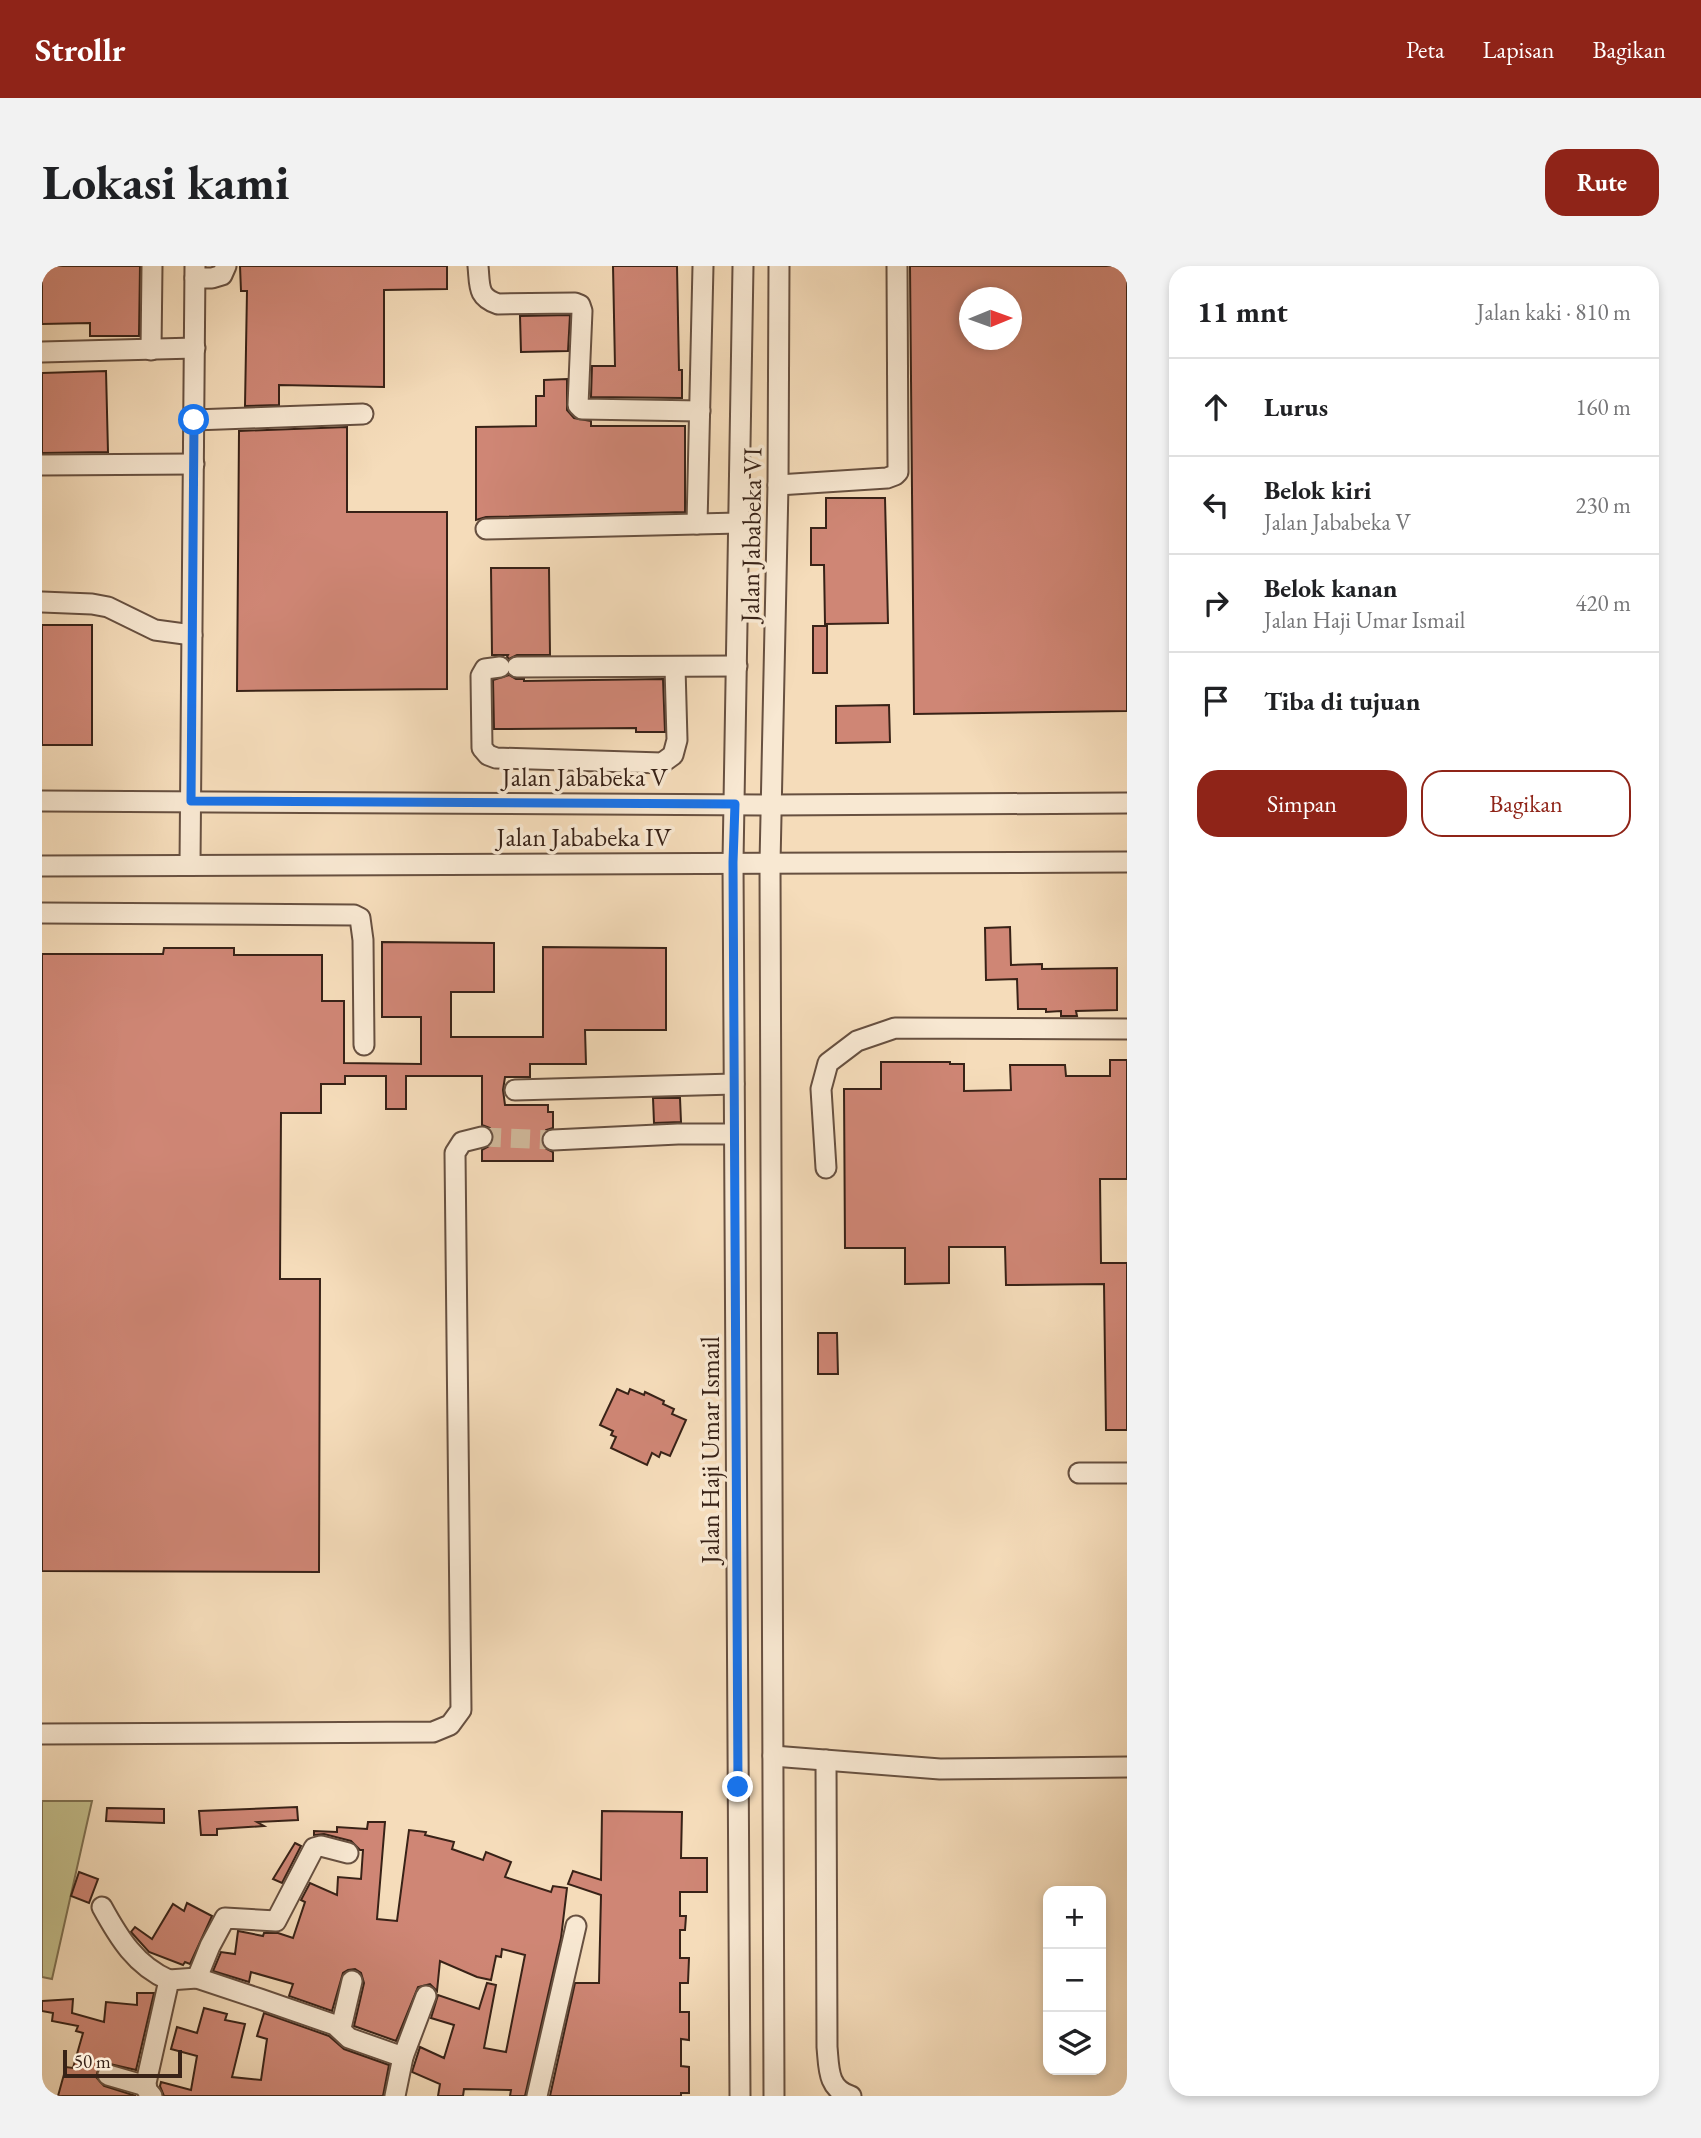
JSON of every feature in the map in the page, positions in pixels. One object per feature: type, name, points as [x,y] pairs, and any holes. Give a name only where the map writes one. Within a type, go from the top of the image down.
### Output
[{"type":"street","points":[[151,350],[152,266]]},
{"type":"street","points":[[190,865],[195,272],[212,278],[222,275],[226,266]]},
{"type":"street","points":[[478,266],[481,294],[487,300],[498,304],[580,305],[582,311],[578,405],[582,409],[699,411]]},
{"type":"street","points":[[697,524],[703,266]]},
{"type":"street","name":"Jalan Jababeka VI","points":[[735,804],[743,266]]},
{"type":"street","name":"Jalan Jababeka VI","points":[[772,805],[779,266]]},
{"type":"street","points":[[778,485],[887,478],[898,472],[897,266]]},
{"type":"street","points":[[42,352],[195,348]]},
{"type":"street","points":[[194,420],[363,414]]},
{"type":"street","points":[[42,465],[194,464]]},
{"type":"street","points":[[486,528],[739,523]]},
{"type":"street","points":[[42,602],[100,605],[155,630],[192,635]]},
{"type":"street","points":[[675,667],[677,740],[673,755],[662,763],[496,758],[488,755],[482,748],[481,676],[485,669],[737,666]]},
{"type":"street","name":"Jalan Jababeka V","points":[[42,801],[772,805],[1127,803]]},
{"type":"street","name":"Jalan Haji Umar Ismail","points":[[735,804],[734,1134],[740,2096]]},
{"type":"street","points":[[772,805],[774,2096]]},
{"type":"street","name":"Jalan Jababeka IV","points":[[42,866],[1127,862]]},
{"type":"street","points":[[42,913],[354,915],[360,918],[363,940],[364,1045]]},
{"type":"street","points":[[826,1168],[821,1089],[828,1063],[857,1041],[895,1028],[1127,1029]]},
{"type":"street","points":[[515,1090],[734,1084]]},
{"type":"street","points":[[553,1140],[734,1134]]},
{"type":"street","points":[[42,1734],[433,1732],[450,1725],[461,1710],[455,1153],[462,1142],[482,1137]]},
{"type":"street","points":[[1079,1474],[1127,1473]]},
{"type":"street","points":[[773,1756],[940,1769],[1127,1767]]},
{"type":"street","points":[[827,1760],[827,2047],[829,2073],[834,2086],[841,2094],[850,2096]]},
{"type":"street","points":[[197,1978],[225,1918],[276,1921],[314,1848],[321,1846],[348,1853]]},
{"type":"street","points":[[102,1907],[117,1936],[153,1973],[169,1980],[197,1978],[341,2028],[349,2038],[403,2057]]},
{"type":"street","points":[[537,2096],[576,1926]]},
{"type":"street","points":[[108,2075],[149,2091],[169,1980]]},
{"type":"street","points":[[341,2028],[352,1981]]},
{"type":"street","points":[[395,2096],[403,2057],[426,1996]]},
{"type":"shaded area","points":[[42,1801],[92,1801],[52,1979],[42,1977]]},
{"type":"building","points":[[42,266],[140,266],[139,336],[90,336],[90,323],[42,324]]},
{"type":"building","points":[[240,266],[447,266],[447,289],[384,290],[384,387],[279,385],[279,405],[245,406],[247,291],[241,291]]},
{"type":"building","points":[[613,266],[677,266],[682,398],[591,397],[592,366],[615,366]]},
{"type":"building","points":[[910,266],[1127,266],[1127,711],[914,714]]},
{"type":"building","points":[[570,315],[568,351],[521,352],[520,316]]},
{"type":"building","points":[[106,371],[108,452],[42,453],[42,373]]},
{"type":"building","points":[[567,379],[567,410],[574,418],[591,421],[591,426],[685,426],[685,512],[486,517],[476,520],[476,427],[536,426],[536,396],[544,396],[544,380]]},
{"type":"building","points":[[347,427],[347,512],[447,512],[447,689],[237,691],[239,431]]},
{"type":"building","points":[[826,498],[885,498],[888,623],[825,624],[824,565],[811,565],[811,528],[826,528]]},
{"type":"building","points":[[491,568],[549,568],[550,655],[517,655],[509,659],[508,655],[492,655]]},
{"type":"building","points":[[42,625],[92,625],[92,745],[42,745]]},
{"type":"building","points":[[813,626],[827,626],[827,673],[813,673]]},
{"type":"building","points":[[509,675],[524,681],[663,679],[665,732],[636,732],[636,728],[494,729],[493,680]]},
{"type":"building","points":[[889,705],[890,742],[836,743],[836,706]]},
{"type":"building","points":[[1010,927],[1011,965],[1042,964],[1042,969],[1117,968],[1117,1010],[1076,1011],[1077,1016],[1061,1016],[1061,1011],[1018,1009],[1017,979],[986,980],[985,928]]},
{"type":"building","points":[[382,942],[494,943],[494,992],[451,992],[451,1037],[543,1037],[543,947],[666,948],[666,1030],[585,1030],[586,1064],[530,1064],[530,1077],[505,1077],[505,1105],[548,1105],[548,1112],[553,1112],[553,1128],[546,1130],[541,1140],[543,1147],[553,1152],[553,1161],[482,1161],[482,1150],[491,1145],[494,1135],[490,1128],[482,1125],[482,1076],[406,1076],[406,1109],[386,1109],[386,1076],[345,1076],[345,1084],[321,1084],[321,1113],[281,1113],[280,1279],[320,1279],[319,1572],[42,1571],[42,954],[163,954],[164,948],[234,948],[234,955],[322,955],[322,1001],[344,1001],[344,1063],[421,1064],[421,1017],[382,1017]]},
{"type":"building","points":[[1110,1060],[1127,1060],[1127,1179],[1100,1179],[1101,1263],[1127,1263],[1127,1430],[1106,1430],[1104,1284],[1006,1285],[1005,1247],[949,1247],[949,1283],[905,1284],[905,1248],[845,1248],[844,1089],[881,1089],[881,1062],[964,1064],[964,1091],[1011,1090],[1010,1065],[1065,1065],[1066,1076],[1110,1076]]},
{"type":"building","points":[[653,1098],[680,1098],[681,1122],[654,1123]]},
{"type":"building","points":[[818,1333],[837,1333],[838,1374],[818,1374]]},
{"type":"building","points":[[617,1389],[628,1394],[630,1389],[644,1395],[645,1392],[664,1401],[663,1404],[674,1409],[672,1414],[686,1420],[670,1456],[661,1452],[659,1457],[652,1453],[647,1465],[611,1448],[616,1437],[611,1435],[613,1431],[600,1425]]},
{"type":"building","points":[[297,1807],[298,1820],[257,1822],[264,1826],[217,1829],[217,1835],[201,1835],[199,1811]]},
{"type":"building","points":[[107,1808],[164,1809],[164,1823],[106,1821]]},
{"type":"building","points":[[602,1811],[682,1812],[681,1858],[707,1858],[707,1892],[680,1892],[680,1916],[686,1916],[685,1930],[680,1930],[680,1958],[689,1958],[688,1983],[680,1983],[680,2012],[689,2012],[689,2040],[681,2039],[681,2066],[689,2067],[689,2093],[681,2093],[681,2096],[550,2096],[575,1983],[599,1983],[601,1895],[568,1884],[573,1871],[601,1880]]},
{"type":"building","points":[[368,1822],[385,1822],[377,1919],[397,1921],[409,1830],[426,1832],[425,1835],[454,1842],[452,1849],[483,1860],[486,1852],[511,1862],[505,1877],[551,1892],[553,1886],[567,1888],[561,1938],[525,2096],[510,2096],[511,2090],[464,2089],[463,2096],[438,2096],[440,2084],[412,2072],[420,2047],[444,2058],[454,2025],[431,2018],[438,1995],[479,2009],[487,1983],[496,1985],[484,2048],[506,2052],[525,1955],[502,1949],[501,1957],[496,1956],[491,1980],[440,1961],[437,1991],[430,1984],[418,1987],[396,2041],[354,2026],[364,1983],[361,1973],[355,1969],[343,1973],[332,2011],[289,1996],[293,1984],[251,1972],[249,1982],[213,1971],[221,1952],[235,1954],[238,1931],[263,1936],[264,1933],[278,1933],[293,1938],[305,1902],[301,1900],[310,1883],[337,1895],[338,1877],[361,1879],[363,1850],[351,1841],[324,1834],[314,1835],[314,1831],[337,1832],[337,1827],[367,1829]]},
{"type":"building","points":[[295,1843],[301,1846],[282,1883],[273,1879]]},
{"type":"building","points":[[79,1872],[98,1879],[89,1903],[71,1896]]},
{"type":"building","points":[[187,1903],[212,1916],[190,1964],[185,1962],[183,1965],[149,1952],[131,1932],[135,1927],[152,1939],[173,1904],[184,1911]]},
{"type":"building","points":[[137,1993],[154,1993],[136,2070],[106,2063],[99,2067],[96,2077],[104,2086],[136,2096],[58,2096],[66,2067],[73,2068],[83,2033],[76,2031],[78,2026],[52,2021],[53,2013],[42,2011],[42,2001],[73,1999],[72,2013],[104,2022],[106,2002],[137,2005]]},
{"type":"building","points":[[204,2008],[227,2014],[225,2020],[245,2024],[232,2077],[261,2080],[267,2039],[257,2036],[264,2013],[329,2036],[344,2049],[389,2065],[383,2096],[164,2096],[161,2082],[191,2090],[197,2056],[171,2049],[177,2027],[197,2033]]},
{"type":"tunnel","points":[[482,1137],[553,1140]]},
{"type":"route","points":[[194,420],[191,801],[735,804],[733,862],[738,1787]]}]
